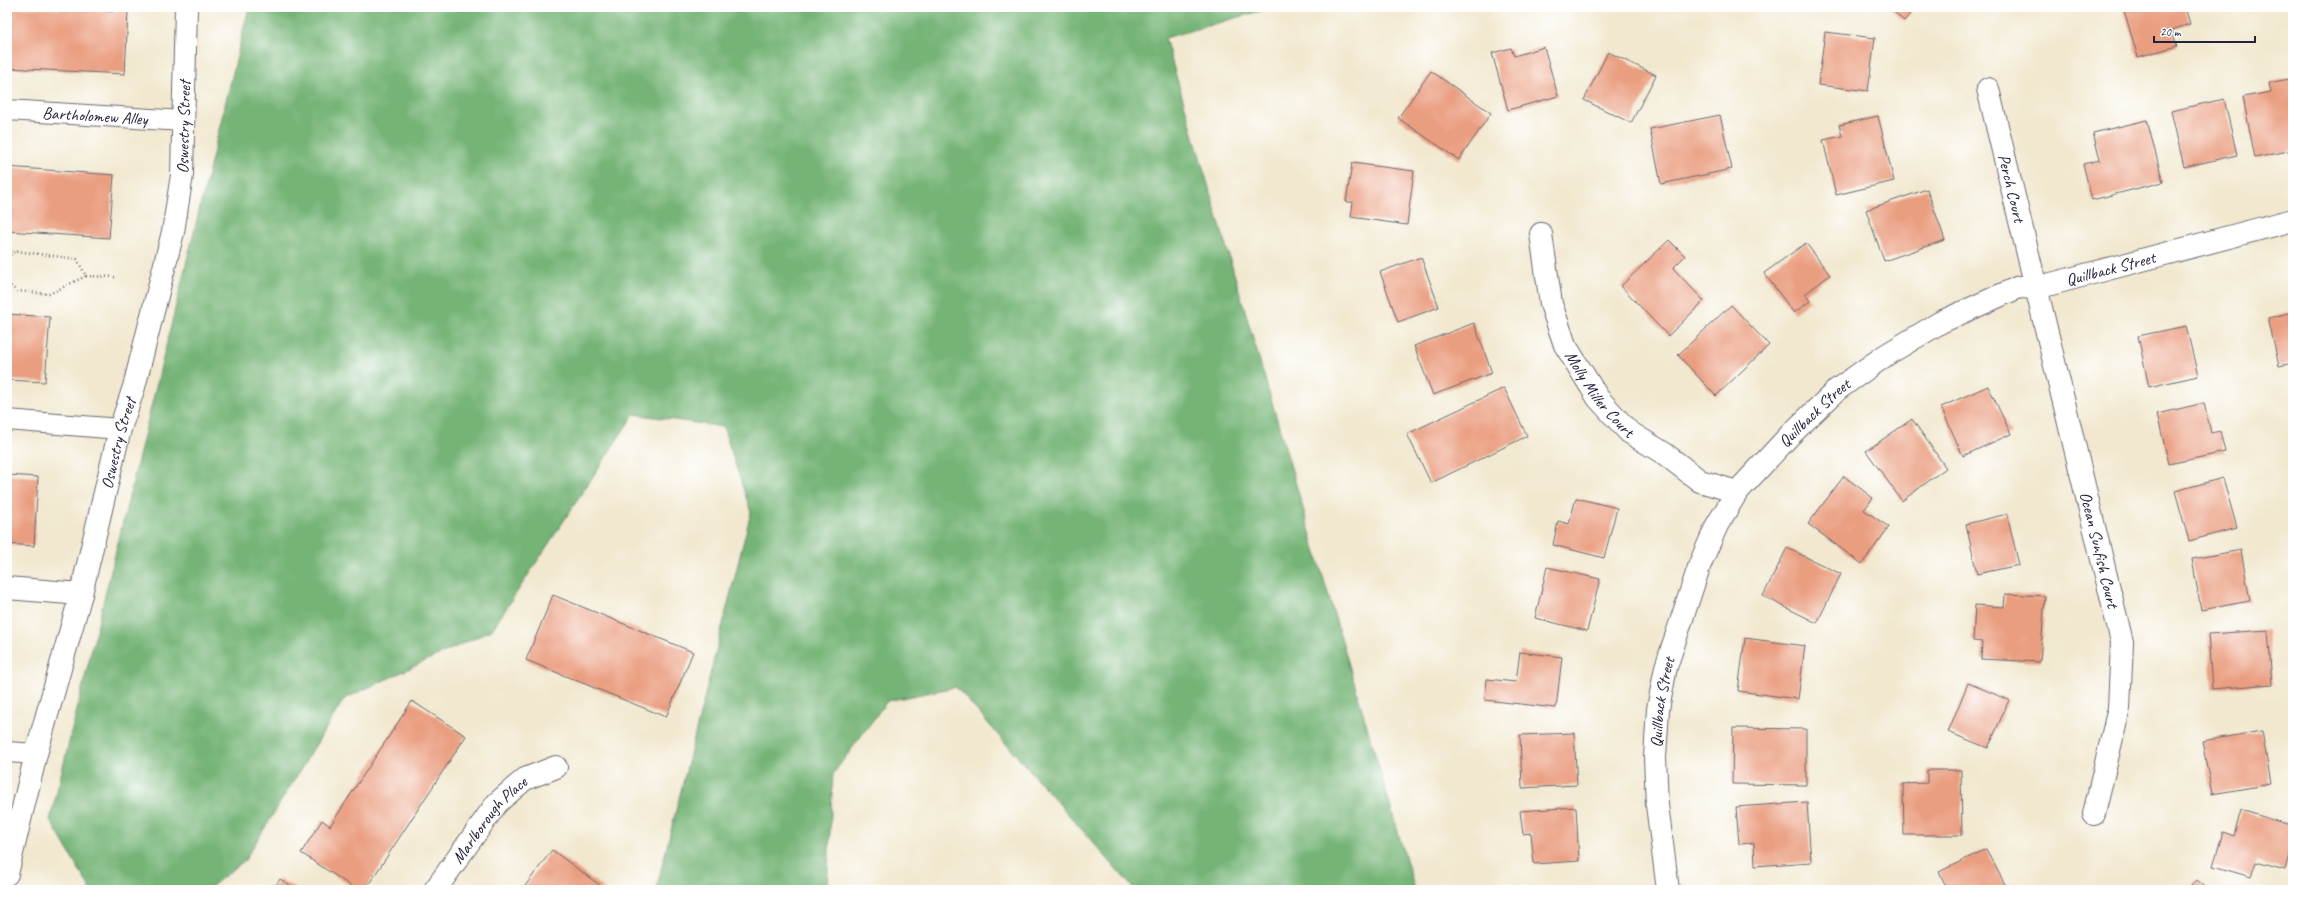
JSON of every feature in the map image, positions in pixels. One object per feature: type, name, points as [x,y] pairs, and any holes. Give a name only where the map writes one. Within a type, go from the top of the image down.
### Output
[{"type":"street","name":"Oswestry Street","points":[[7,874],[36,754],[81,594],[120,429],[134,387],[173,232],[182,175],[186,7]]},
{"type":"street","name":"Perch Court","points":[[1988,89],[2036,288]]},
{"type":"street","name":"Quillback Street","points":[[1668,890],[1657,805],[1655,757],[1658,709],[1666,667],[1700,564],[1717,525],[1737,492],[1789,436],[1838,389],[1886,355],[1955,316],[2019,287],[2036,288],[2293,220]]},
{"type":"street","name":"Molly Miller Court","points":[[1541,234],[1551,304],[1565,345],[1598,398],[1628,432],[1665,454],[1700,481],[1737,492]]},
{"type":"street","name":"Ocean Sunfish Court","points":[[2036,288],[2122,642],[2119,708],[2094,814]]},
{"type":"street","points":[[7,588],[81,594]]},
{"type":"street","name":"Marlborough Place","points":[[435,890],[496,803],[525,779],[556,767]]},
{"type":"lane","name":"Bartholomew Alley","points":[[7,110],[183,121]]},
{"type":"lane","points":[[7,420],[120,429]]},
{"type":"lane","points":[[7,752],[36,754]]},
{"type":"path","points":[[7,257],[16,251],[77,260],[86,276]]},
{"type":"path","points":[[7,283],[17,291],[48,294],[86,276],[116,277]]},
{"type":"green space","points":[[249,7],[1274,7],[1165,38],[1415,890],[1135,890],[956,687],[887,701],[833,774],[827,890],[656,890],[751,512],[723,427],[634,414],[492,630],[344,699],[245,860],[207,890],[91,890],[50,820]]},
{"type":"building","points":[[7,7],[128,11],[125,74],[7,68]]},
{"type":"building","points":[[1889,7],[1916,7],[1904,21]]},
{"type":"building","points":[[2123,7],[2185,7],[2190,24],[2172,30],[2177,46],[2138,57]]},
{"type":"building","points":[[1825,32],[1875,38],[1868,91],[1818,85]]},
{"type":"building","points":[[1544,47],[1558,96],[1508,110],[1492,53],[1511,48],[1514,56]]},
{"type":"building","points":[[1608,52],[1656,75],[1631,123],[1584,100]]},
{"type":"building","points":[[1431,71],[1491,113],[1459,160],[1398,118]]},
{"type":"building","points":[[2293,78],[2293,150],[2255,158],[2243,97],[2271,92],[2269,83]]},
{"type":"building","points":[[2224,99],[2237,155],[2184,167],[2171,111]]},
{"type":"building","points":[[1720,115],[1732,169],[1661,184],[1650,129]]},
{"type":"building","points":[[1878,116],[1894,181],[1836,195],[1823,140],[1842,136],[1839,125]]},
{"type":"building","points":[[2147,120],[2163,182],[2092,200],[2083,164],[2100,160],[2093,133]]},
{"type":"building","points":[[1352,163],[1414,171],[1407,225],[1351,217],[1353,202],[1346,202]]},
{"type":"building","points":[[7,167],[114,175],[109,238],[7,231]]},
{"type":"building","points":[[1927,189],[1945,240],[1884,261],[1866,210]]},
{"type":"building","points":[[1669,240],[1685,256],[1673,268],[1704,301],[1668,336],[1621,286]]},
{"type":"building","points":[[1806,243],[1830,275],[1805,294],[1810,301],[1794,313],[1764,273]]},
{"type":"building","points":[[1421,257],[1439,307],[1398,322],[1380,272]]},
{"type":"building","points":[[1731,305],[1769,345],[1716,396],[1678,355]]},
{"type":"building","points":[[2293,312],[2293,363],[2279,366],[2268,318]]},
{"type":"building","points":[[7,314],[50,317],[45,382],[7,380]]},
{"type":"building","points":[[1474,323],[1492,373],[1433,395],[1414,346]]},
{"type":"building","points":[[2186,326],[2198,376],[2149,387],[2138,336]]},
{"type":"building","points":[[1988,386],[2011,434],[1963,456],[1941,407]]},
{"type":"building","points":[[1504,388],[1527,436],[1431,483],[1407,434]]},
{"type":"building","points":[[2204,403],[2211,433],[2220,431],[2225,452],[2169,464],[2157,414]]},
{"type":"building","points":[[1912,419],[1946,468],[1902,501],[1866,451]]},
{"type":"building","points":[[7,475],[38,477],[34,546],[7,544]]},
{"type":"building","points":[[1844,476],[1873,498],[1864,510],[1889,527],[1862,564],[1808,524]]},
{"type":"building","points":[[2223,478],[2237,528],[2189,541],[2175,491]]},
{"type":"building","points":[[1576,498],[1617,508],[1604,558],[1553,545],[1558,521],[1569,524]]},
{"type":"building","points":[[2007,514],[2019,565],[1977,574],[1966,524]]},
{"type":"building","points":[[1787,548],[1841,574],[1817,623],[1763,596]]},
{"type":"building","points":[[2241,550],[2250,601],[2201,610],[2192,559]]},
{"type":"building","points":[[1547,567],[1600,579],[1587,631],[1535,618]]},
{"type":"building","points":[[2005,594],[2045,596],[2040,662],[1981,659],[1982,642],[1973,641],[1975,605],[2004,607]]},
{"type":"building","points":[[553,595],[693,652],[666,717],[526,660]]},
{"type":"building","points":[[2268,630],[2272,684],[2212,689],[2208,634]]},
{"type":"building","points":[[1745,638],[1805,646],[1798,699],[1738,691]]},
{"type":"building","points":[[1520,652],[1562,657],[1556,708],[1485,700],[1487,679],[1516,682]]},
{"type":"building","points":[[1968,683],[2009,700],[1988,748],[1948,732]]},
{"type":"building","points":[[412,701],[466,736],[365,890],[357,890],[301,853],[322,820],[330,826]]},
{"type":"building","points":[[1733,728],[1806,729],[1806,785],[1732,784]]},
{"type":"building","points":[[2262,731],[2271,784],[2212,794],[2202,741]]},
{"type":"building","points":[[1574,733],[1577,785],[1522,788],[1520,735]]},
{"type":"building","points":[[1927,770],[1961,770],[1962,835],[1904,835],[1903,784],[1927,783]]},
{"type":"building","points":[[1807,802],[1811,862],[1755,866],[1754,843],[1739,844],[1736,807]]},
{"type":"building","points":[[1576,807],[1579,861],[1534,864],[1531,833],[1523,834],[1520,811]]},
{"type":"building","points":[[2241,810],[2293,826],[2293,843],[2285,870],[2256,862],[2251,877],[2213,866],[2223,832],[2234,836]]},
{"type":"building","points":[[1986,849],[2008,890],[1948,890],[1939,872]]},
{"type":"building","points":[[552,850],[605,889],[522,890]]},
{"type":"building","points":[[280,879],[298,890],[273,890]]},
{"type":"building","points":[[2197,880],[2209,890],[2189,890]]}]
